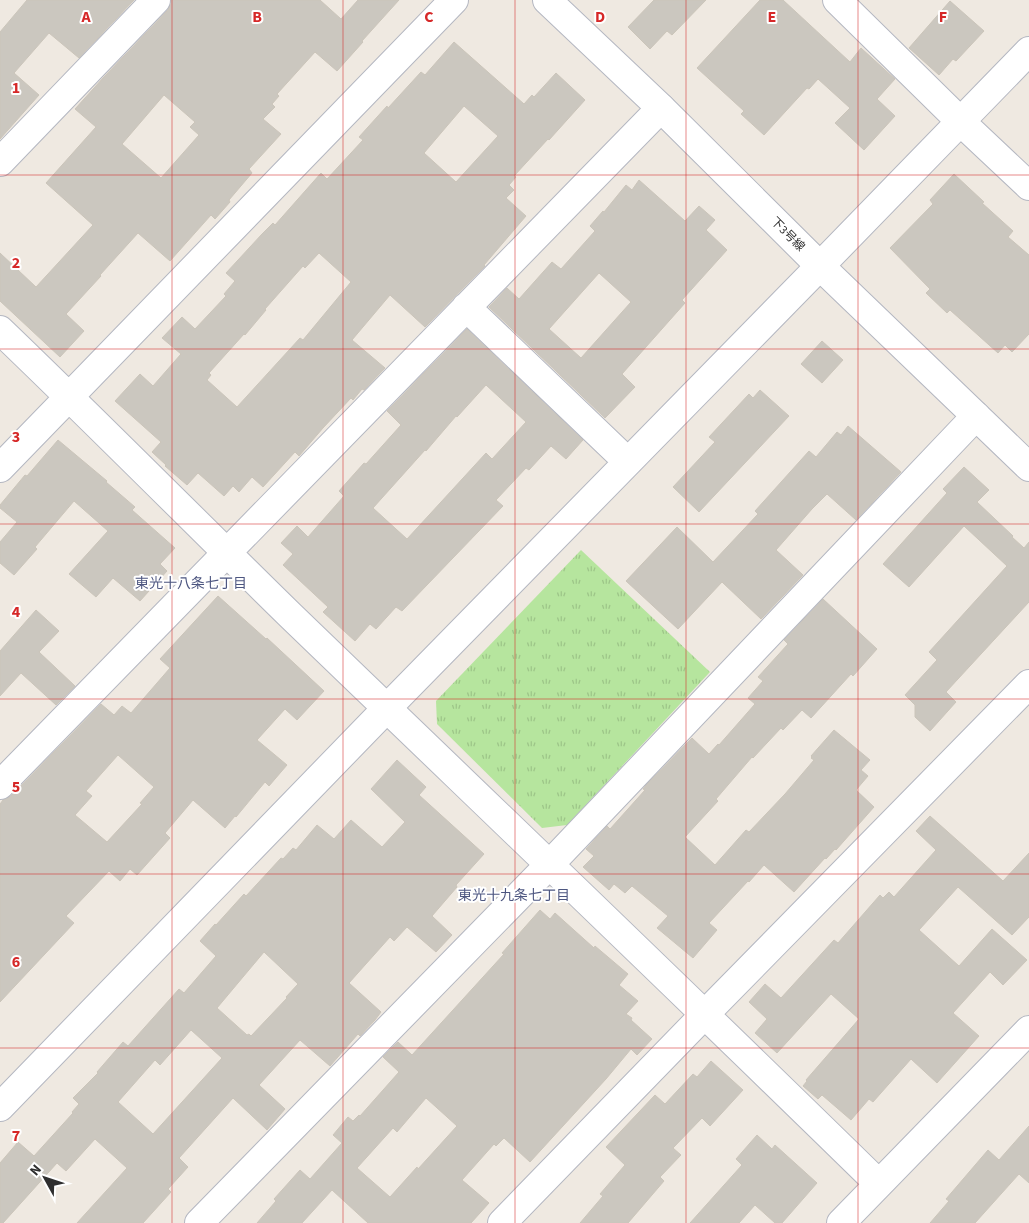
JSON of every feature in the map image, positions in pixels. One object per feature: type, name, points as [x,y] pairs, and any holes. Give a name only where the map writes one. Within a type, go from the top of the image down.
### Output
[{"type":"street","points":[[0,162],[156,0]]},
{"type":"street","points":[[0,468],[454,0]]},
{"type":"street","name":"下3号線","points":[[547,0],[661,108],[820,266],[1029,467]]},
{"type":"street","points":[[837,0],[1029,186]]},
{"type":"street","points":[[0,1107],[1029,51]]},
{"type":"street","points":[[0,785],[661,108]]},
{"type":"street","points":[[466,307],[628,462]]},
{"type":"street","points":[[0,330],[226,552],[879,1184]]},
{"type":"street","points":[[199,1223],[550,864],[976,416]]},
{"type":"street","points":[[502,1223],[1029,684]]},
{"type":"street","points":[[842,1223],[1029,1030]]},
{"type":"green space","points":[[581,550],[710,672],[567,825],[542,828],[437,724],[436,701]]},
{"type":"building","points":[[27,0],[134,0],[79,58],[49,33],[14,73],[39,95],[0,139],[0,32]]},
{"type":"building","points":[[171,0],[320,0],[341,19],[358,0],[399,0],[337,71],[315,52],[277,94],[279,96],[272,104],[275,107],[263,119],[281,134],[249,169],[252,173],[229,200],[230,202],[215,219],[211,215],[170,261],[138,233],[66,314],[84,331],[60,357],[0,301],[0,253],[36,287],[93,225],[46,183],[96,127],[75,109],[167,11]],"holes":[[[164,95],[195,122],[190,127],[199,135],[161,178],[122,144]]]},
{"type":"building","points":[[654,0],[706,0],[672,35],[667,31],[650,49],[628,27]]},
{"type":"building","points":[[760,0],[783,0],[850,62],[861,48],[895,79],[877,99],[895,116],[864,150],[835,123],[850,108],[818,79],[809,89],[807,88],[764,135],[741,114],[744,111],[697,68]]},
{"type":"building","points":[[950,1],[984,31],[956,61],[953,59],[939,75],[909,48]]},
{"type":"building","points":[[454,42],[524,104],[532,95],[534,97],[556,73],[585,100],[514,176],[516,177],[509,185],[514,190],[506,198],[526,216],[485,266],[425,327],[390,295],[352,340],[385,368],[353,400],[351,398],[299,456],[295,452],[263,487],[252,477],[239,492],[233,486],[224,496],[198,473],[187,485],[152,452],[161,442],[115,401],[140,374],[153,386],[181,354],[162,338],[182,317],[195,329],[226,296],[224,294],[235,281],[226,273],[273,223],[275,225],[321,173],[327,179],[363,140],[359,137],[421,72],[425,75]],"holes":[[[464,106],[498,136],[456,182],[424,153]],[[319,253],[351,282],[303,340],[300,338],[237,407],[207,380],[211,375],[209,373],[245,335],[303,266],[305,268]]]},
{"type":"building","points":[[954,174],[1013,231],[1008,237],[1029,255],[1029,334],[1012,352],[1005,345],[998,353],[950,310],[947,313],[926,293],[930,289],[890,248],[933,204],[930,200]]},
{"type":"building","points":[[639,180],[685,221],[699,206],[715,220],[706,230],[727,250],[682,300],[685,303],[622,374],[635,387],[605,418],[489,307],[507,288],[519,299],[552,262],[561,269],[595,231],[590,226],[626,185],[632,190]],"holes":[[[599,273],[631,302],[581,358],[549,329]]]},
{"type":"building","points":[[467,329],[583,440],[566,459],[551,446],[529,470],[526,468],[496,500],[503,506],[402,611],[396,607],[376,629],[370,624],[355,641],[323,612],[328,607],[283,565],[293,554],[281,543],[297,526],[308,537],[344,496],[339,491],[401,425],[387,411]],"holes":[[[486,385],[526,422],[492,459],[486,453],[407,539],[373,508]]]},
{"type":"building","points":[[822,341],[843,360],[822,383],[801,364]]},
{"type":"building","points":[[760,390],[789,416],[699,512],[673,487],[715,442],[709,437],[749,394],[753,398]]},
{"type":"building","points":[[848,426],[901,472],[856,520],[827,494],[812,509],[776,550],[803,575],[761,619],[722,582],[678,629],[626,581],[677,527],[713,562],[758,514],[755,511],[809,451],[816,457],[837,432],[841,435]]},
{"type":"building","points":[[58,440],[107,481],[135,507],[132,510],[175,548],[160,564],[167,571],[140,601],[113,578],[96,597],[69,574],[108,531],[74,501],[14,575],[0,563],[0,542],[17,522],[0,508],[0,505]]},
{"type":"building","points":[[964,467],[989,490],[977,502],[1024,548],[1029,542],[1029,602],[946,692],[956,702],[930,731],[915,717],[915,705],[905,695],[937,660],[929,652],[1007,566],[964,526],[909,587],[883,564],[947,493],[943,489]]},
{"type":"building","points":[[218,596],[324,691],[297,720],[285,709],[257,740],[287,765],[269,786],[265,782],[225,828],[193,800],[165,833],[170,838],[137,875],[130,869],[120,881],[109,871],[66,916],[74,923],[0,1002],[0,804],[11,796],[101,704],[114,715],[122,706],[131,713],[170,668],[160,659]],"holes":[[[118,755],[154,787],[140,803],[142,804],[107,842],[75,815],[92,796],[86,791]]]},
{"type":"building","points":[[823,599],[877,649],[853,676],[851,674],[811,718],[802,710],[783,730],[781,728],[752,757],[716,799],[718,801],[685,837],[715,865],[746,830],[749,832],[785,794],[814,760],[811,756],[834,730],[870,760],[861,770],[868,776],[856,790],[874,807],[836,850],[825,858],[794,892],[764,865],[709,923],[717,930],[693,958],[657,928],[668,916],[632,886],[625,893],[614,884],[609,890],[583,867],[594,856],[586,849],[607,826],[610,829],[645,790],[643,789],[646,785],[692,738],[709,754],[719,745],[755,704],[748,698],[763,681],[758,677],[788,644],[784,640]]},
{"type":"building","points":[[36,610],[59,631],[39,652],[75,686],[56,705],[21,673],[0,696],[0,651]]},
{"type":"building","points":[[397,760],[426,787],[419,795],[484,854],[456,885],[457,887],[432,916],[452,935],[436,952],[407,927],[394,941],[390,937],[349,983],[381,1012],[375,1020],[360,1036],[358,1034],[330,1066],[300,1040],[259,1085],[285,1109],[267,1130],[233,1098],[179,1158],[188,1167],[168,1189],[171,1192],[143,1223],[77,1223],[127,1168],[95,1139],[66,1171],[57,1163],[3,1223],[0,1223],[0,1163],[18,1142],[34,1156],[73,1113],[79,1104],[73,1098],[98,1073],[123,1042],[128,1046],[179,989],[184,993],[216,956],[200,941],[244,894],[246,896],[281,858],[283,859],[293,848],[296,850],[317,825],[334,839],[351,820],[382,847],[405,822],[371,789]],"holes":[[[264,952],[298,984],[251,1036],[247,1035],[217,1008]],[[191,1030],[222,1058],[153,1134],[118,1102],[155,1060],[160,1065]]]},
{"type":"building","points":[[930,816],[1003,881],[1029,853],[1029,917],[1012,935],[958,887],[919,930],[959,966],[992,929],[1027,960],[1003,985],[990,972],[953,1013],[979,1036],[937,1083],[911,1059],[873,1102],[869,1099],[851,1120],[822,1095],[818,1099],[803,1086],[806,1080],[859,1019],[831,994],[777,1053],[755,1033],[767,1019],[749,1002],[765,984],[781,998],[834,940],[838,943],[880,895],[883,898],[889,892],[894,897],[936,850],[916,831]]},
{"type":"building","points":[[540,910],[550,919],[555,913],[594,948],[595,946],[628,974],[619,985],[638,1001],[626,1014],[652,1039],[637,1055],[631,1049],[530,1162],[504,1138],[496,1146],[494,1144],[462,1180],[489,1203],[471,1223],[368,1223],[332,1190],[302,1223],[257,1223],[276,1201],[274,1199],[300,1170],[310,1179],[342,1143],[333,1135],[348,1117],[353,1121],[360,1116],[399,1072],[383,1057],[398,1042],[412,1055],[504,954],[502,953]],"holes":[[[426,1098],[457,1126],[390,1197],[357,1168],[393,1128],[397,1132]]]},
{"type":"building","points":[[711,1061],[743,1090],[710,1126],[702,1118],[673,1148],[681,1155],[660,1177],[664,1181],[628,1223],[580,1223],[603,1196],[600,1194],[625,1165],[606,1147],[655,1095],[665,1104],[693,1074],[697,1077]]},
{"type":"building","points":[[1029,1126],[1029,1183],[1019,1174],[975,1223],[930,1223],[949,1201],[946,1199],[988,1150],[999,1160]]},
{"type":"building","points":[[757,1135],[772,1149],[775,1145],[817,1183],[782,1223],[775,1223],[755,1205],[739,1223],[690,1223],[742,1165],[736,1159]]},
{"type":"district","name":"東光十八条七丁目","points":[[191,583]]},
{"type":"district","name":"東光十九条七丁目","points":[[514,895]]}]
